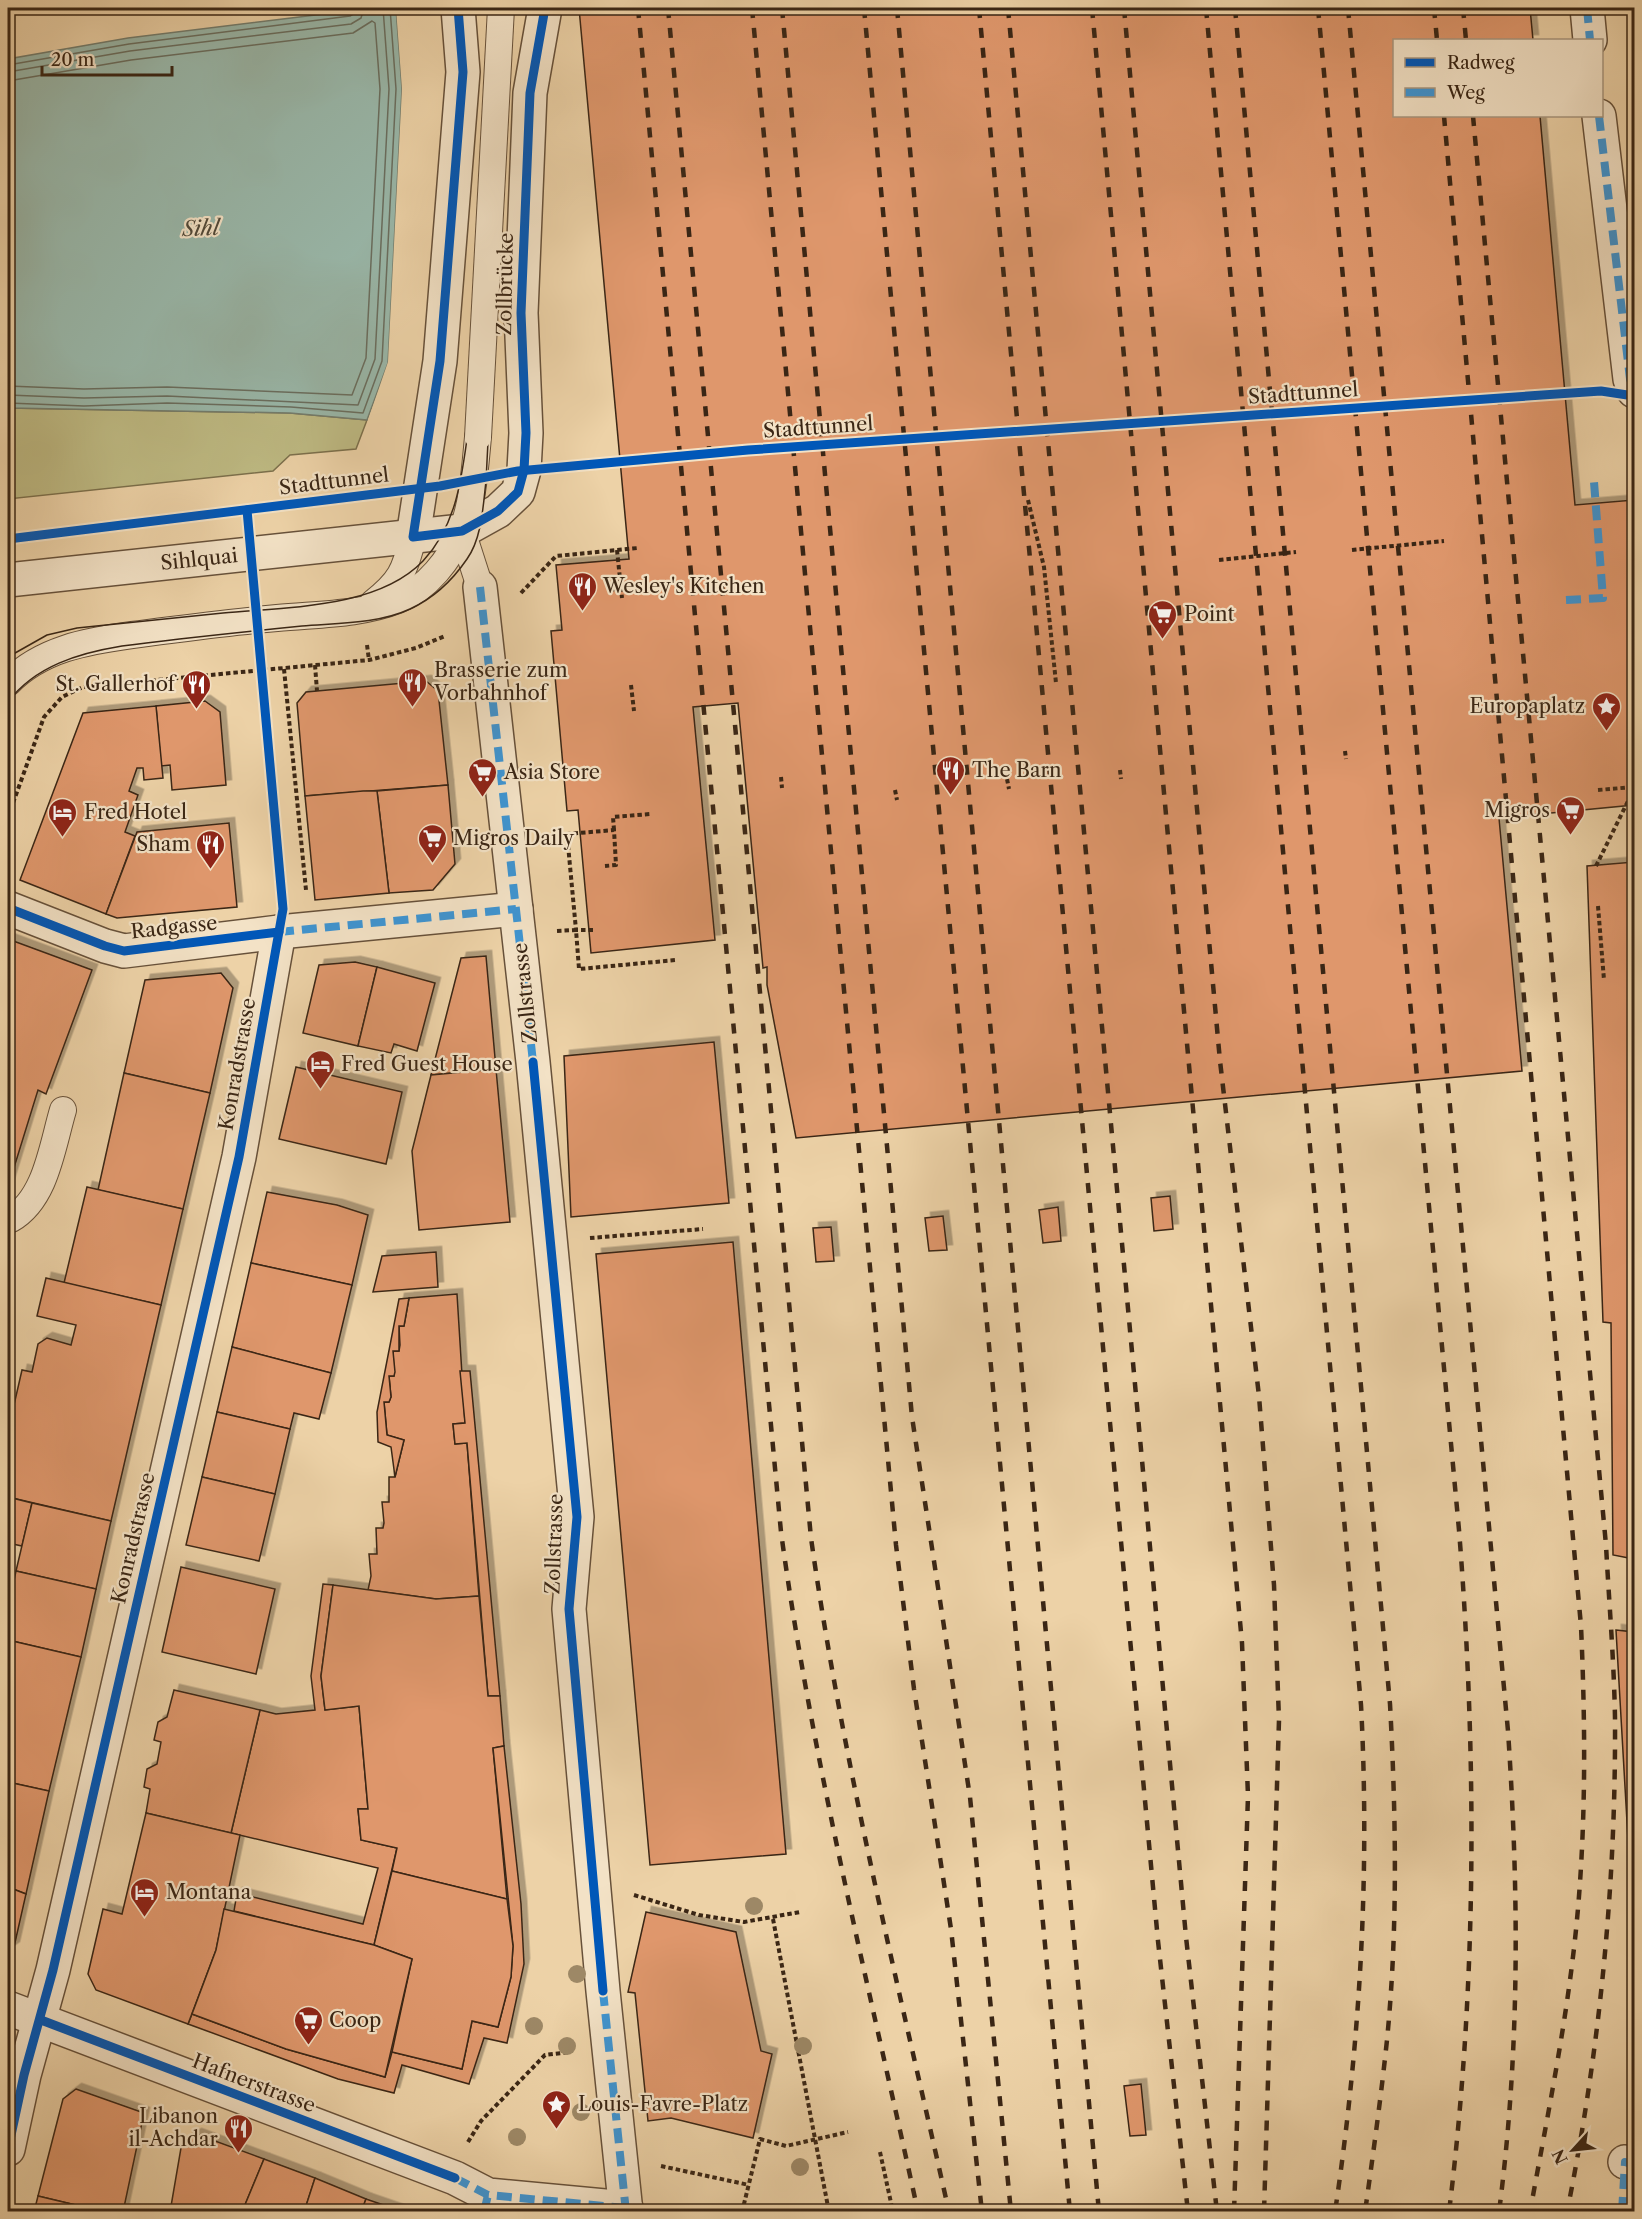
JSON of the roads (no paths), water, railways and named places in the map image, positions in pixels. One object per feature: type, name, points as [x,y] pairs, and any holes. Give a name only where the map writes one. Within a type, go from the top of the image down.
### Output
[{"type":"street","points":[[414,537],[440,361],[463,72],[458,8]]},
{"type":"street","name":"Zollbrücke","points":[[462,531],[498,512],[518,492],[524,470],[526,433],[521,313],[530,93],[546,8]]},
{"type":"street","points":[[1587,8],[1590,39]]},
{"type":"street","points":[[1599,117],[1632,385]]},
{"type":"street","name":"Sihlquai","points":[[8,580],[462,531]]},
{"type":"street","name":"Zollstrasse","points":[[480,587],[516,909],[577,1517],[569,1609],[626,2210]]},
{"type":"street","name":"Radgasse","points":[[8,908],[105,946],[124,951],[279,932],[516,909]]},
{"type":"street","name":"Konradstrasse","points":[[8,2149],[24,2075],[41,2020],[239,1157],[279,932]]},
{"type":"street","name":"Hafnerstrasse","points":[[8,2008],[455,2178],[486,2203],[626,2210]]},
{"type":"lane","name":"Zollbrücke","points":[[8,683],[38,659],[71,646],[99,639],[225,623],[364,610],[399,600],[423,586],[444,563],[462,531],[472,492],[478,437],[501,8]]},
{"type":"lane","name":"Zollstrasse","points":[[462,531],[480,587]]},
{"type":"lane","points":[[364,610],[394,586],[406,568],[414,537]]},
{"type":"lane","points":[[10,1219],[20,1214],[35,1197],[63,1110]]},
{"type":"water","name":"Sihl","points":[[373,8],[396,8],[402,89],[388,363],[367,420],[290,413],[8,408],[8,59],[128,38]]},
{"type":"tram line","points":[[8,657],[47,635],[77,628],[301,607],[356,597],[381,589],[404,577],[434,548],[443,534],[455,504],[467,439],[491,8]]},
{"type":"tram line","points":[[8,702],[31,679],[45,670],[74,657],[106,649],[212,635],[385,618],[419,605],[449,582],[461,567],[472,551],[479,532],[486,481],[510,8]]},
{"type":"railway","points":[[638,8],[781,1532],[825,1788],[918,2212]]},
{"type":"railway","points":[[668,8],[811,1538],[839,1708],[856,1792],[949,2212]]},
{"type":"railway","points":[[752,8],[896,1545],[914,1689],[951,1929],[982,2212]]},
{"type":"railway","points":[[782,8],[912,1417],[970,1797],[1011,2212]]},
{"type":"railway","points":[[864,8],[1070,2212]]},
{"type":"railway","points":[[897,8],[1099,2212]]},
{"type":"railway","points":[[979,8],[1158,1941],[1188,2212]]},
{"type":"railway","points":[[1008,8],[1186,1937],[1217,2212]]},
{"type":"railway","points":[[1092,8],[1242,1643],[1248,1796],[1234,2212]]},
{"type":"railway","points":[[1124,8],[1220,1061],[1259,1396],[1274,1585],[1279,1720],[1264,2212]]},
{"type":"railway","points":[[1206,8],[1361,1705],[1364,1832],[1361,1959],[1351,2085],[1335,2212]]},
{"type":"railway","points":[[1235,8],[1390,1704],[1395,1830],[1391,1998],[1380,2104],[1365,2212]]},
{"type":"railway","points":[[1318,8],[1465,1615],[1471,1786],[1469,1957],[1465,2042],[1449,2212]]},
{"type":"railway","points":[[1348,8],[1508,1731],[1516,1912],[1516,1972],[1511,2091],[1499,2212]]},
{"type":"railway","points":[[1434,8],[1437,39]]},
{"type":"railway","points":[[1463,8],[1466,39]]},
{"type":"railway","points":[[1444,117],[1581,1626],[1584,1761],[1579,1896],[1565,2015],[1530,2212]]},
{"type":"railway","points":[[1473,117],[1606,1545],[1614,1675],[1613,1842],[1604,1966],[1589,2089],[1567,2212]]},
{"type":"place","name":"Wesley's Kitchen","points":[[582,612]]},
{"type":"place","name":"Point","points":[[1163,640]]},
{"type":"place","name":"Brasserie zum Vorbahnhof","points":[[413,708]]},
{"type":"place","name":"St. Gallerhof","points":[[196,710]]},
{"type":"place","name":"Europaplatz","points":[[1606,732]]},
{"type":"place","name":"The Barn","points":[[951,796]]},
{"type":"place","name":"Asia Store","points":[[483,798]]},
{"type":"place","name":"Migros","points":[[1571,836]]},
{"type":"place","name":"Fred Hotel","points":[[63,838]]},
{"type":"place","name":"Migros Daily","points":[[432,864]]},
{"type":"place","name":"Sham","points":[[211,870]]},
{"type":"place","name":"Fred Guest House","points":[[320,1090]]},
{"type":"place","name":"Montana","points":[[145,1918]]},
{"type":"place","name":"Coop","points":[[308,2046]]},
{"type":"place","name":"Louis-Favre-Platz","points":[[557,2130]]},
{"type":"place","name":"Libanon il-Achdar","points":[[239,2154]]}]
